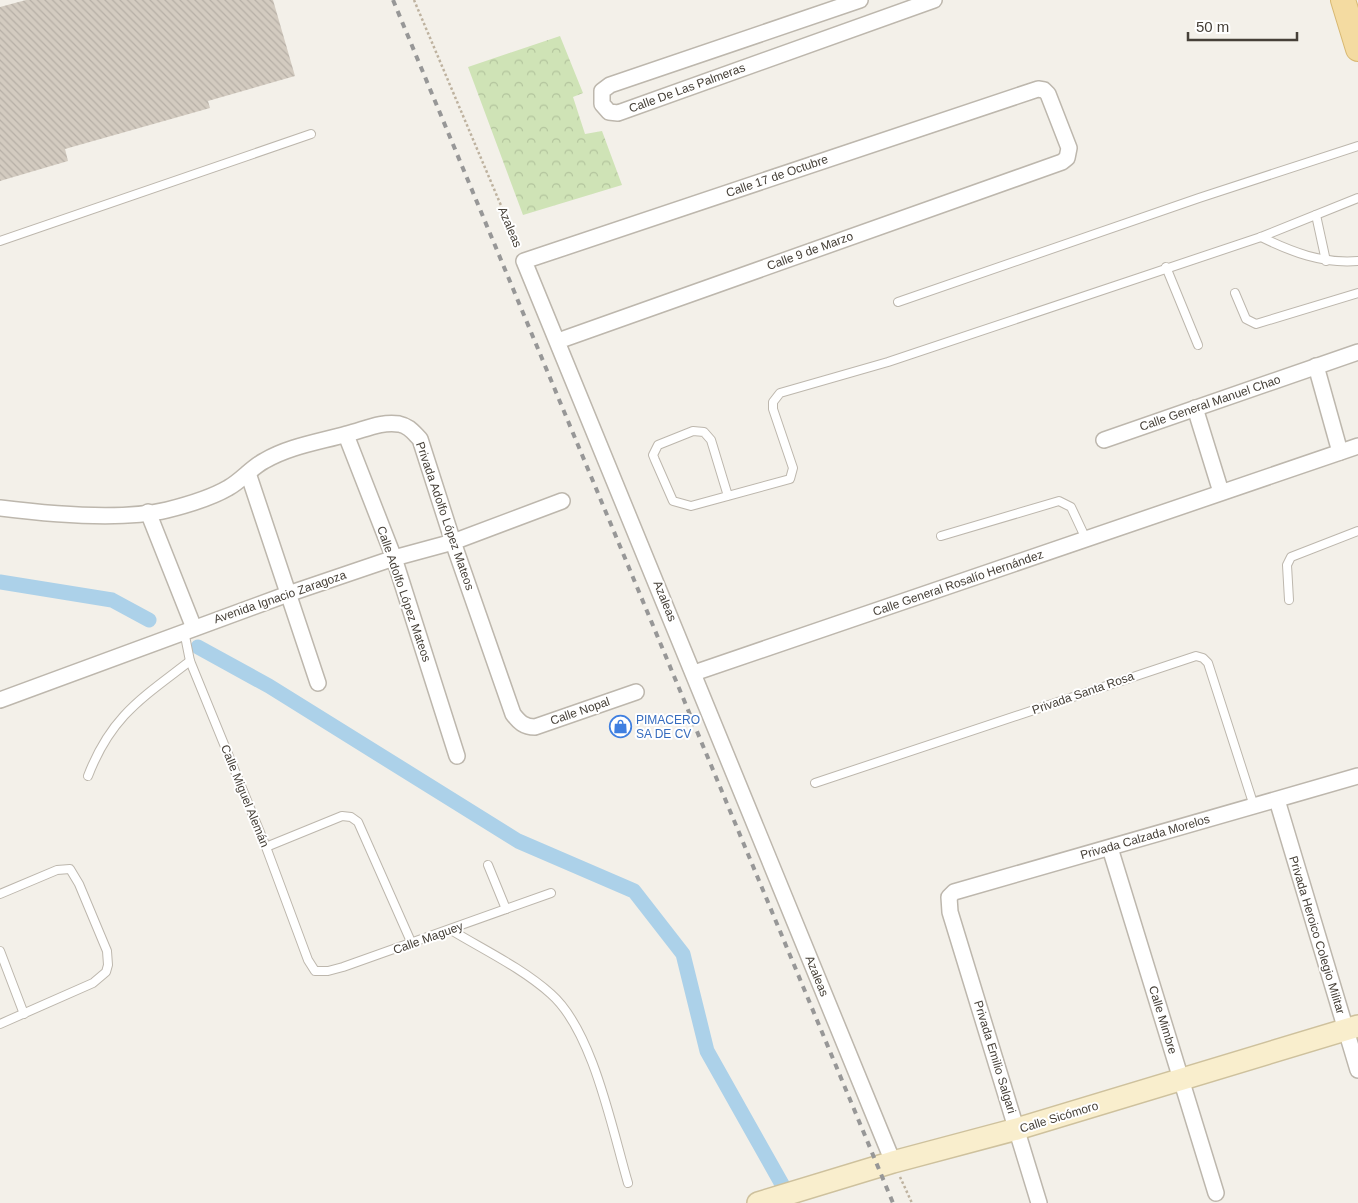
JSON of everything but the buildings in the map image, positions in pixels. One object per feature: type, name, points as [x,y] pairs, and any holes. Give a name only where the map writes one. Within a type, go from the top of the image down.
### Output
[{"type":"main road","points":[[1343,0],[1358,49]]},
{"type":"street","name":"Calle De Las Palmeras","points":[[860,0],[610,85],[602,91],[602,104],[609,112],[618,113],[934,0]]},
{"type":"street","points":[[845,5],[854,28]]},
{"type":"street","name":"Calle 9 de Marzo","points":[[558,341],[1062,162],[1068,158],[1068,148],[1048,94],[1044,90],[1030,91]]},
{"type":"street","name":"Calle 17 de Octubre","points":[[524,261],[1030,91]]},
{"type":"street","name":"Azaleas","points":[[524,261],[694,673],[892,1162]]},
{"type":"street","name":"Calle General Manuel Chao","points":[[1104,440],[1358,352]]},
{"type":"street","points":[[1316,366],[1340,452]]},
{"type":"street","points":[[1195,408],[1221,492]]},
{"type":"street","name":"Privada Adolfo López Mateos","points":[[0,508],[80,514],[165,510],[205,499],[228,488],[263,461],[314,441],[346,435],[389,423],[410,428],[420,439],[453,542],[513,714],[524,726]]},
{"type":"street","name":"Calle Adolfo López Mateos","points":[[346,435],[394,558],[457,756]]},
{"type":"street","name":"Calle General Rosalío Hernández","points":[[694,673],[1358,446]]},
{"type":"street","points":[[248,473],[318,682]]},
{"type":"street","name":"Avenida Ignacio Zaragoza","points":[[0,700],[288,594],[394,558],[453,542],[562,500]]},
{"type":"street","name":"Calle Miguel Alemán","points":[[148,512],[189,630]]},
{"type":"street","name":"Calle Nopal","points":[[524,726],[535,727],[636,692]]},
{"type":"street","name":"Privada Calzada Morelos","points":[[950,912],[948,901],[954,892],[1358,776]]},
{"type":"street","name":"Privada Heroico Colegio Militar","points":[[1277,800],[1352,1028],[1358,1070]]},
{"type":"street","name":"Calle Mimbre","points":[[1110,848],[1216,1193]]},
{"type":"street","name":"Privada Emilio Salgari","points":[[950,912],[1039,1203]]},
{"type":"street","name":"Calle Sicómoro","points":[[758,1203],[892,1162],[1017,1129],[1352,1028]]},
{"type":"lane","points":[[0,241],[311,134]]},
{"type":"lane","points":[[898,302],[1199,198],[1358,146]]},
{"type":"lane","points":[[728,496],[711,440],[704,432],[693,431],[658,446],[653,455],[673,501],[691,506],[728,496],[790,479],[793,468],[773,409],[773,402],[780,393],[888,362],[1166,267],[1261,237],[1358,198]]},
{"type":"lane","points":[[1316,215],[1326,261]]},
{"type":"lane","points":[[1261,237],[1291,251],[1326,261],[1358,261]]},
{"type":"lane","points":[[1166,267],[1198,345]]},
{"type":"lane","points":[[1235,292],[1246,320],[1256,324],[1358,293]]},
{"type":"lane","points":[[941,536],[1059,501],[1071,507],[1086,539]]},
{"type":"lane","points":[[1289,600],[1287,565],[1291,556],[1358,531]]},
{"type":"lane","name":"Calle Miguel Alemán","points":[[189,630],[190,661],[266,848],[308,960]]},
{"type":"lane","name":"Privada Santa Rosa","points":[[814,783],[1196,656],[1208,663],[1254,806]]},
{"type":"lane","points":[[88,776],[96,753],[109,732],[131,706],[190,661]]},
{"type":"lane","points":[[266,848],[342,816],[351,817],[358,822],[412,944]]},
{"type":"lane","points":[[488,865],[506,909]]},
{"type":"lane","points":[[0,894],[57,870],[70,869],[79,884],[108,955],[106,972],[100,979],[0,1024]]},
{"type":"lane","name":"Calle Maguey","points":[[308,960],[315,971],[328,971],[412,944],[551,893]]},
{"type":"lane","points":[[451,930],[537,984],[550,994],[570,1016],[592,1064],[628,1183]]},
{"type":"lane","points":[[0,950],[24,1014]]},
{"type":"path","name":"Azaleas","points":[[414,0],[524,261]]},
{"type":"path","points":[[892,1162],[912,1203]]},
{"type":"green space","points":[[560,36],[583,93],[573,97],[585,134],[602,131],[622,185],[523,215],[468,67]]},
{"type":"waterway","points":[[0,582],[112,600],[149,620]]},
{"type":"waterway","points":[[198,647],[269,686],[518,841],[634,891],[683,954],[707,1051],[792,1202]]},
{"type":"railway","points":[[393,0],[893,1203]]},
{"type":"place","name":"PIMACERO SA DE CV","points":[[620,727]]}]
